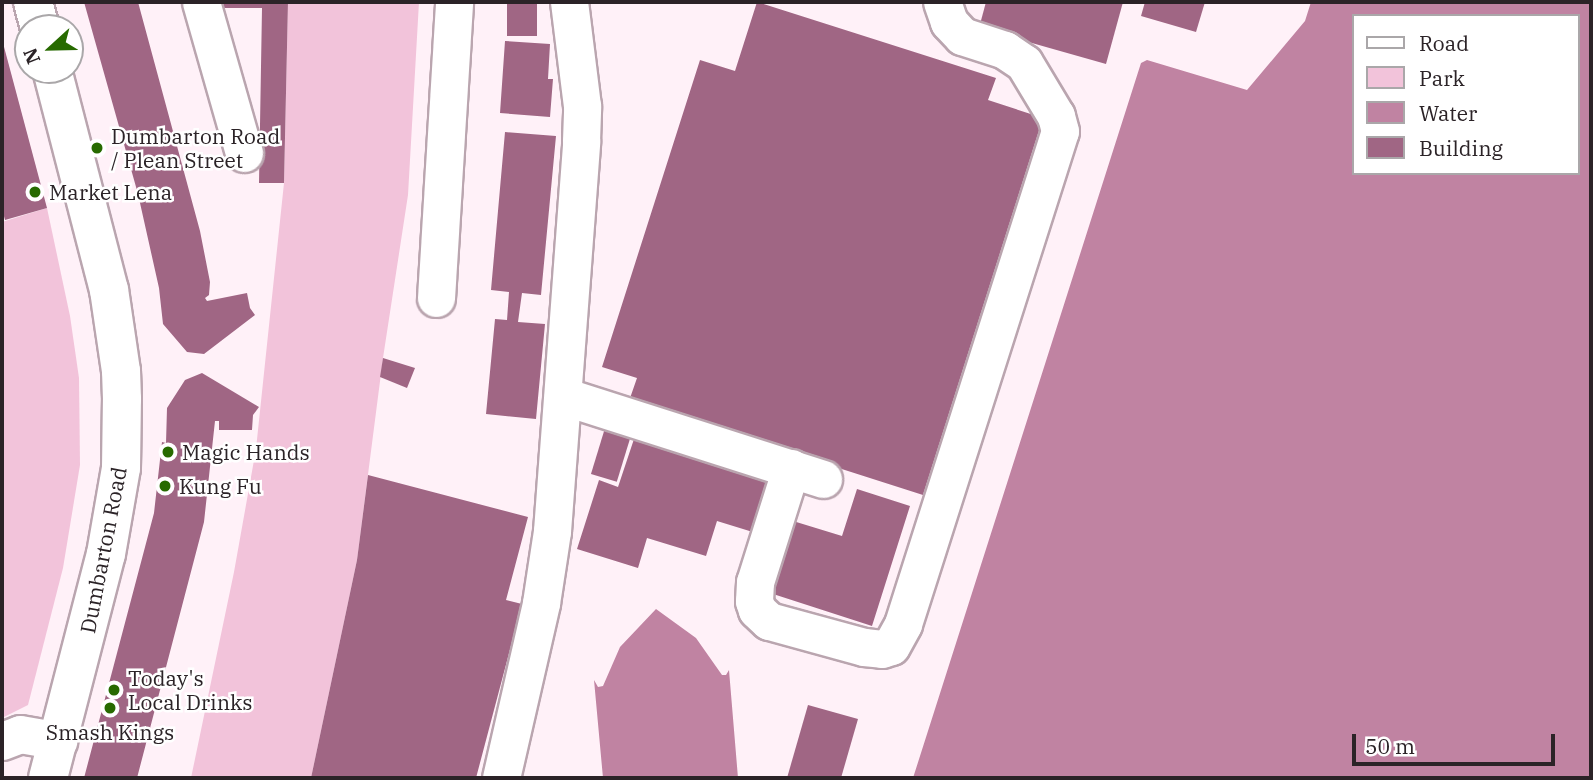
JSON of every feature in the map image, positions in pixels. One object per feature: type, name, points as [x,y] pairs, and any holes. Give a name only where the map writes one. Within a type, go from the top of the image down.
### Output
[{"type":"main road","name":"Dumbarton Road","points":[[48,778],[106,554],[121,468],[122,399],[121,371],[109,290],[56,84]]},
{"type":"lane","points":[[201,2],[244,153]]},
{"type":"lane","points":[[436,298],[454,2]]},
{"type":"lane","points":[[500,778],[543,592],[552,531],[582,124],[569,2]]},
{"type":"lane","points":[[563,396],[807,474],[755,582],[754,601],[757,610],[768,621],[864,647],[883,649],[891,646],[903,624],[1059,131],[1052,108],[1019,58],[962,36],[949,22],[942,2]]},
{"type":"lane","points":[[2,741],[20,734],[58,741]]},
{"type":"green space","points":[[288,2],[419,2],[408,195],[383,358],[357,560],[311,778],[191,778],[234,572],[256,449],[284,183]]},
{"type":"green space","points":[[47,208],[70,316],[79,378],[80,465],[63,568],[28,705],[2,718],[2,222]]},
{"type":"water","points":[[1311,2],[1591,2],[1591,778],[913,778],[1141,63],[1147,60],[1247,90],[1305,21]]},
{"type":"water","points":[[656,609],[696,638],[722,675],[726,675],[729,670],[738,778],[603,778],[594,680],[598,687],[603,686],[620,647]]},
{"type":"building","points":[[84,2],[138,2],[200,231],[210,282],[209,295],[205,298],[207,301],[247,293],[250,308],[255,315],[204,354],[187,352],[163,324],[159,288],[138,194]]},
{"type":"building","points":[[210,2],[288,2],[284,183],[259,183],[262,8],[210,8]]},
{"type":"building","points":[[507,2],[537,2],[537,36],[507,36]]},
{"type":"building","points":[[757,2],[996,78],[988,100],[1043,118],[923,495],[629,401],[637,378],[602,367],[700,60],[735,71]]},
{"type":"building","points":[[986,2],[1123,2],[1106,64],[979,28]]},
{"type":"building","points":[[1145,2],[1205,2],[1196,32],[1141,16]]},
{"type":"building","points":[[505,41],[550,44],[548,79],[553,79],[550,117],[500,113]]},
{"type":"building","points":[[3,43],[47,208],[5,220],[2,209]]},
{"type":"building","points":[[505,132],[556,136],[541,295],[522,293],[518,322],[545,324],[536,419],[486,414],[495,319],[507,320],[509,292],[491,290]]},
{"type":"building","points":[[383,358],[415,368],[407,388],[380,377]]},
{"type":"building","points":[[202,373],[259,407],[253,415],[252,430],[219,430],[219,421],[215,421],[204,522],[137,778],[84,778],[154,513],[162,442],[166,443],[167,408],[185,380]]},
{"type":"building","points":[[605,428],[631,436],[617,482],[591,474]]},
{"type":"building","points":[[634,439],[771,483],[756,533],[717,521],[706,556],[647,538],[638,568],[577,549],[599,480],[618,487]]},
{"type":"building","points":[[368,475],[528,517],[506,600],[522,604],[476,778],[311,778],[357,560]]},
{"type":"building","points":[[857,489],[910,506],[872,626],[770,593],[793,521],[842,536]]},
{"type":"building","points":[[808,705],[858,719],[841,778],[787,778]]},
{"type":"place","name":"Dumbarton Road / Plean Street","points":[[97,148]]},
{"type":"place","name":"Market Lena","points":[[35,192]]},
{"type":"place","name":"Magic Hands","points":[[168,452]]},
{"type":"place","name":"Kung Fu","points":[[165,486]]},
{"type":"place","name":"Today's Local Drinks","points":[[114,690]]},
{"type":"place","name":"Smash Kings","points":[[110,708]]}]
